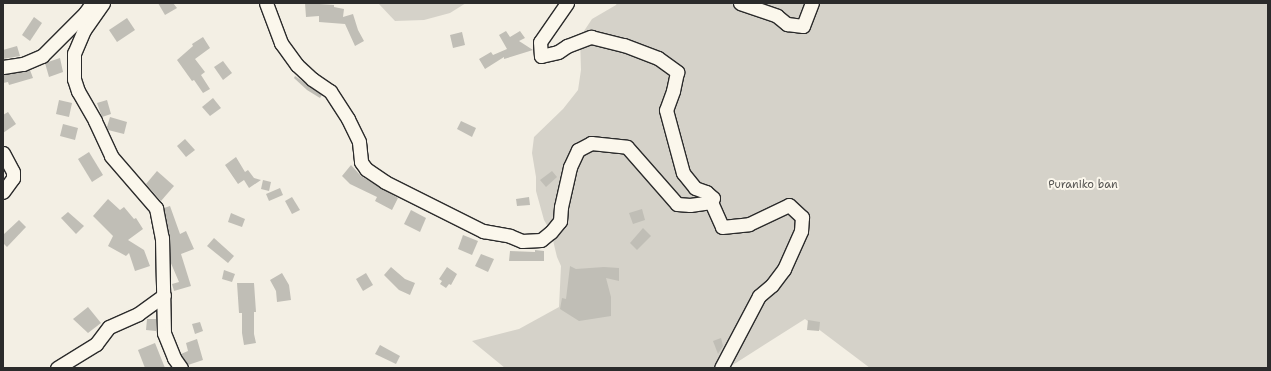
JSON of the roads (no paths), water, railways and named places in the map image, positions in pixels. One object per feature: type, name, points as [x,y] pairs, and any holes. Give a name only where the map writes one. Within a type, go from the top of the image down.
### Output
[{"type":"street","points":[[3,67],[23,64],[42,56],[61,39],[92,3]]},
{"type":"street","points":[[103,3],[84,30],[74,53],[74,79],[78,91],[96,121],[111,156],[156,208],[162,238],[164,333],[174,358],[181,368]]},
{"type":"street","points":[[266,3],[282,43],[297,65],[312,79],[330,91],[348,119],[359,142],[361,162],[366,169],[385,182],[483,231],[510,236],[522,241],[541,240],[551,232],[560,221],[561,207],[570,167],[578,150],[591,143],[627,147],[677,204],[690,206],[711,202]]},
{"type":"street","points":[[566,3],[540,42],[541,56],[558,52],[568,46],[591,37],[624,45],[658,58],[677,72],[674,91],[666,110],[683,173],[695,188],[706,192],[713,198],[711,202],[722,227],[749,224],[789,205],[802,216],[801,231],[784,269],[772,285],[759,296],[721,368]]},
{"type":"street","points":[[740,3],[777,16],[787,24],[803,26],[812,3]]},
{"type":"street","points":[[3,153],[13,172],[13,178],[3,192]]},
{"type":"street","points":[[57,368],[96,344],[109,327],[138,314],[164,295]]},
{"type":"park label","name":"Puraniko ban","points":[[1083,185]]}]
